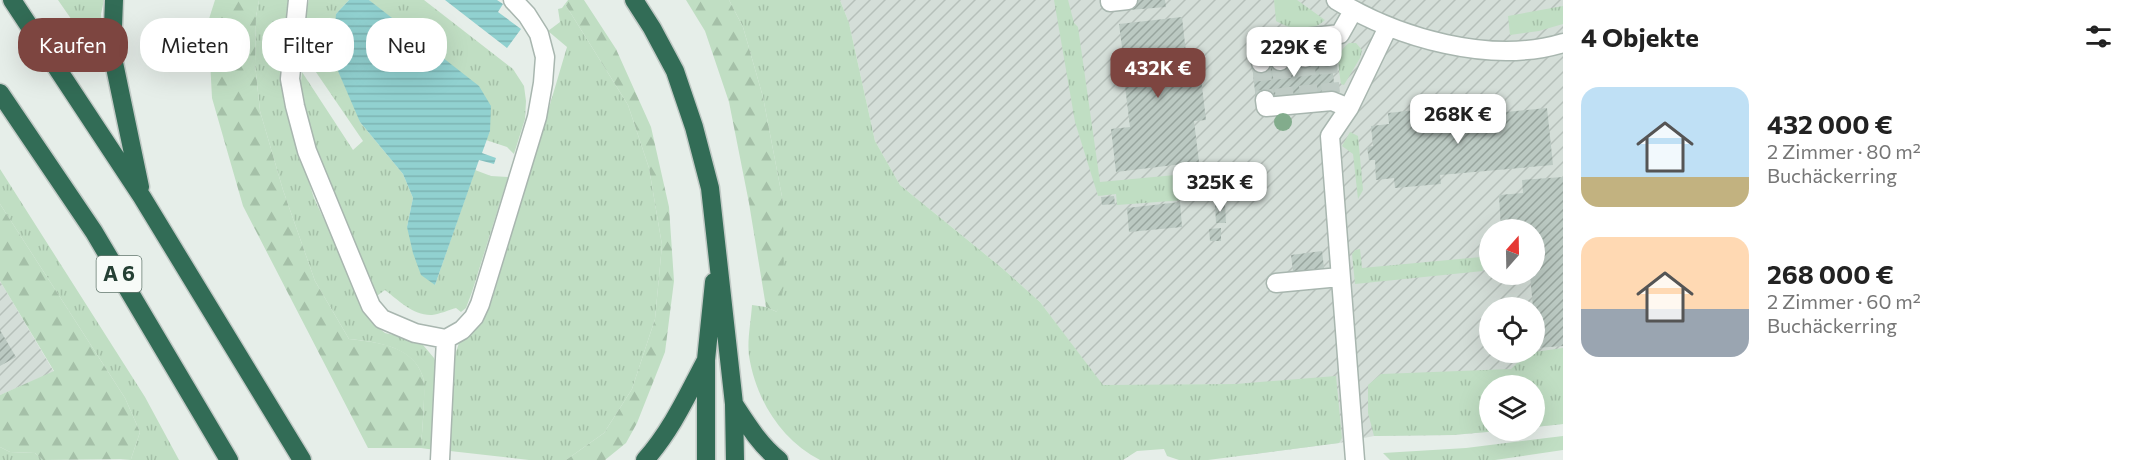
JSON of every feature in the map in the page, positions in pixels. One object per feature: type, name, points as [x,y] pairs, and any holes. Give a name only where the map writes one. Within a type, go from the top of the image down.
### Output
[{"type":"highway","name":"A 6","points":[[12,0],[142,197],[302,460]]},
{"type":"highway","points":[[114,0],[112,53],[142,197]]},
{"type":"highway","points":[[634,0],[675,70],[694,127],[710,188],[734,404],[735,460]]},
{"type":"highway","name":"A 6","points":[[0,93],[94,232],[229,460]]},
{"type":"highway","points":[[706,460],[705,360],[718,256]]},
{"type":"highway","points":[[645,460],[659,444],[675,418],[705,360]]},
{"type":"highway","points":[[734,404],[769,452],[779,460]]},
{"type":"street","points":[[298,0],[290,79],[294,106],[307,151],[367,297],[382,320],[415,333],[446,339],[462,330],[474,316],[480,304],[537,117],[545,57],[539,34],[527,15],[513,0]]},
{"type":"street","points":[[1110,0],[1110,2],[1128,0]]},
{"type":"street","points":[[1336,0],[1353,11],[1388,27],[1443,44],[1473,49],[1504,50],[1563,43]]},
{"type":"street","points":[[1261,63],[1259,43],[1340,34],[1353,11]]},
{"type":"street","points":[[1355,460],[1330,136],[1349,108],[1388,27]]},
{"type":"street","points":[[1324,36],[1326,56]]},
{"type":"street","points":[[1302,39],[1305,58]]},
{"type":"street","points":[[1278,41],[1281,61]]},
{"type":"street","points":[[1265,100],[1266,107],[1285,101],[1331,97],[1349,108]]},
{"type":"street","points":[[1276,284],[1340,277]]},
{"type":"street","points":[[440,460],[446,339]]},
{"type":"shaded area","points":[[840,0],[1563,0],[1563,424],[1545,426],[1545,375],[1479,375],[1479,433],[1374,436],[1248,455],[1236,384],[1103,386],[1040,302],[900,185],[875,141],[849,23]]},
{"type":"shaded area","points":[[0,281],[54,372],[0,395]]},
{"type":"green space","points":[[58,0],[104,0],[101,18],[70,18]]},
{"type":"green space","points":[[215,0],[259,0],[256,17],[255,64],[260,111],[283,190],[315,281],[349,339],[392,347],[411,358],[418,366],[424,383],[421,448],[368,448],[243,206],[212,98],[211,72],[250,72],[250,18],[209,18]]},
{"type":"green space","points":[[259,0],[288,0],[286,18],[262,18],[262,72],[280,72],[284,103],[314,198],[375,325],[385,333],[408,338],[423,345],[434,358],[439,371],[435,450],[421,448],[424,383],[418,367],[403,352],[382,344],[349,339],[315,281],[283,190],[260,111],[255,64],[256,17]]},
{"type":"green space","points":[[309,0],[349,0],[336,14],[337,18],[304,18]]},
{"type":"green space","points":[[369,0],[424,0],[513,69],[524,86],[526,101],[525,119],[514,154],[507,147],[486,140],[490,131],[436,72],[447,72],[447,18],[386,18]]},
{"type":"green space","points":[[568,0],[584,0],[616,49],[651,127],[669,207],[674,281],[665,352],[637,423],[626,443],[605,460],[566,460],[604,433],[632,389],[655,319],[662,245],[649,168],[628,105],[565,4]]},
{"type":"green space","points":[[686,0],[729,0],[743,27],[763,97],[783,202],[784,286],[777,312],[766,307],[729,102],[705,31]]},
{"type":"green space","points":[[729,0],[840,0],[849,23],[875,141],[900,185],[1040,302],[1103,385],[1236,384],[1336,376],[1342,438],[1339,443],[1208,460],[1179,460],[1167,456],[1164,449],[1137,451],[1123,460],[820,460],[806,451],[793,441],[772,416],[757,387],[749,356],[752,305],[766,307],[777,312],[783,202],[763,97],[743,27]]},
{"type":"green space","points":[[1054,0],[1068,0],[1074,23],[1078,27],[1100,182],[1186,174],[1187,188],[1222,184],[1224,197],[1117,205],[1116,194],[1098,196],[1075,122]]},
{"type":"green space","points":[[1274,0],[1297,0],[1325,20],[1307,29],[1288,27],[1276,21]]},
{"type":"green space","points":[[565,4],[628,105],[649,168],[662,245],[655,319],[632,389],[604,433],[566,460],[529,460],[450,451],[453,361],[459,343],[482,320],[492,300],[567,47],[548,31],[560,22],[558,9]]},
{"type":"green space","points":[[1563,6],[1563,24],[1539,31],[1510,35],[1508,16]]},
{"type":"green space","points":[[1349,43],[1356,43],[1362,50],[1360,58],[1344,85],[1341,84],[1339,57]]},
{"type":"green space","points":[[302,72],[353,150],[363,141],[316,72],[349,72],[360,122],[403,174],[413,198],[407,227],[435,285],[475,170],[491,176],[508,177],[472,292],[466,308],[461,312],[456,308],[425,315],[407,307],[385,290],[374,298],[299,99]]},
{"type":"green space","points":[[1350,132],[1358,136],[1363,190],[1358,199],[1353,154],[1342,146]]},
{"type":"green space","points":[[0,169],[145,397],[179,460],[120,460],[131,459],[140,432],[125,398],[0,204]]},
{"type":"green space","points":[[0,204],[125,398],[140,432],[131,459],[43,460],[35,453],[10,452],[0,447],[0,395],[54,371],[0,281]]},
{"type":"green space","points":[[1360,249],[1362,268],[1479,257],[1479,271],[1355,284],[1352,254],[1355,250]]},
{"type":"green space","points":[[1563,348],[1563,424],[1545,426],[1545,375],[1479,375],[1479,433],[1374,436],[1368,413],[1368,385],[1381,374],[1511,369],[1517,363],[1545,363],[1545,350]]},
{"type":"green space","points":[[1563,436],[1563,450],[1495,460],[1390,460],[1383,453],[1545,441],[1545,438]]},
{"type":"green space","points":[[0,447],[10,452],[35,453],[43,460],[0,460]]},
{"type":"water","points":[[349,0],[369,0],[392,18],[366,18],[366,72],[447,72],[447,61],[479,86],[491,106],[490,131],[482,153],[496,158],[494,164],[479,160],[435,285],[421,275],[413,253],[407,227],[413,198],[403,174],[360,122],[338,72],[354,72],[354,18],[336,18],[336,14]]},
{"type":"water","points":[[445,0],[497,0],[503,4],[498,12],[521,29],[507,48]]},
{"type":"building","points":[[1128,0],[1165,0],[1166,7],[1129,10]]},
{"type":"building","points":[[1182,17],[1188,71],[1160,74],[1161,82],[1201,78],[1206,120],[1194,121],[1199,162],[1116,172],[1111,129],[1130,127],[1125,86],[1142,84],[1141,76],[1126,78],[1119,24]]},
{"type":"building","points":[[1331,55],[1335,92],[1256,101],[1252,64]]},
{"type":"building","points":[[1435,108],[1436,119],[1547,108],[1553,165],[1440,175],[1441,184],[1395,188],[1394,178],[1376,180],[1375,160],[1369,160],[1367,147],[1373,146],[1371,126],[1389,124],[1388,113]]},
{"type":"building","points":[[1563,177],[1563,346],[1545,347],[1545,297],[1532,297],[1531,285],[1545,285],[1545,219],[1500,219],[1499,195],[1523,193],[1522,180]]},
{"type":"building","points":[[1114,196],[1115,204],[1102,205],[1101,197]]},
{"type":"building","points":[[1180,202],[1182,227],[1129,232],[1127,208]]},
{"type":"building","points":[[1215,203],[1225,203],[1226,223],[1216,223]]},
{"type":"building","points":[[1221,228],[1221,241],[1210,241],[1209,229]]},
{"type":"building","points":[[1322,251],[1325,276],[1294,279],[1291,255]]},
{"type":"building","points":[[0,330],[16,357],[0,366]]},
{"type":"tunnel","points":[[1327,56],[1331,93]]},
{"type":"tunnel","points":[[1305,58],[1309,95]]},
{"type":"tunnel","points":[[1280,61],[1285,98]]},
{"type":"tunnel","points":[[1261,63],[1265,100]]}]
